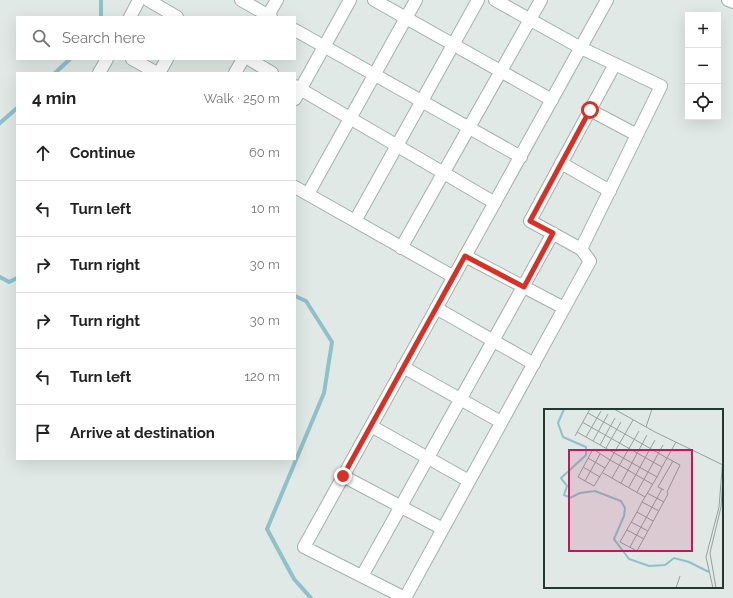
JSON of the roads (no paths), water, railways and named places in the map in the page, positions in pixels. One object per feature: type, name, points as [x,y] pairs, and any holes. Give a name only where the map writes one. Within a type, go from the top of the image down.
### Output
[{"type":"street","points":[[131,16],[139,0]]},
{"type":"street","points":[[148,0],[175,16]]},
{"type":"street","points":[[241,0],[268,16],[277,0]]},
{"type":"street","points":[[350,0],[297,91],[350,118],[495,203]]},
{"type":"street","points":[[374,0],[552,100]]},
{"type":"street","points":[[308,194],[416,0]]},
{"type":"street","points":[[355,221],[478,0]]},
{"type":"street","points":[[495,0],[581,48],[661,86],[582,249]]},
{"type":"street","points":[[402,248],[541,0]]},
{"type":"street","points":[[608,0],[403,366],[304,547],[405,598],[590,261],[582,249],[530,221],[615,64]]},
{"type":"street","points":[[728,0],[733,2]]},
{"type":"street","points":[[296,31],[521,157]]},
{"type":"street","points":[[100,72],[106,60]]},
{"type":"street","points":[[134,60],[156,72]]},
{"type":"street","points":[[159,72],[166,60]]},
{"type":"street","points":[[236,72],[242,60]]},
{"type":"street","points":[[251,60],[270,72]]},
{"type":"street","points":[[590,110],[637,135]]},
{"type":"street","points":[[561,163],[610,191]]},
{"type":"street","points":[[296,188],[454,277]]},
{"type":"street","points":[[362,576],[553,233]]},
{"type":"street","points":[[465,256],[564,308]]},
{"type":"street","points":[[436,308],[534,364]]},
{"type":"street","points":[[403,366],[501,422]]},
{"type":"street","points":[[371,426],[469,481]]},
{"type":"street","points":[[343,476],[443,530]]},
{"type":"waterway","points":[[101,0],[101,16]]},
{"type":"waterway","points":[[56,72],[69,60]]},
{"type":"waterway","points":[[0,123],[16,109]]},
{"type":"waterway","points":[[0,277],[9,282],[16,278]]},
{"type":"waterway","points":[[296,296],[306,301],[332,342],[324,393],[296,460]]},
{"type":"waterway","points":[[296,460],[267,529],[294,579],[311,598]]}]
